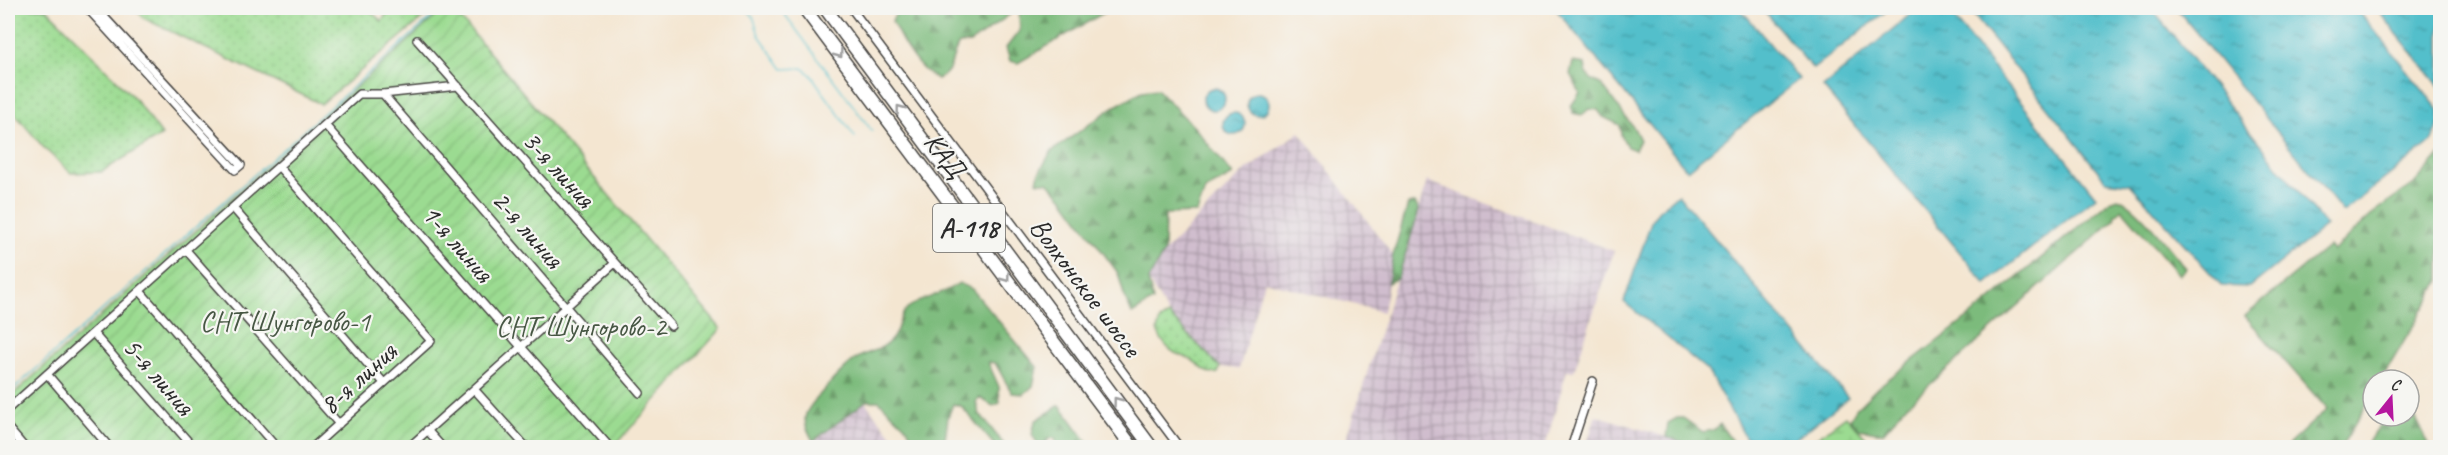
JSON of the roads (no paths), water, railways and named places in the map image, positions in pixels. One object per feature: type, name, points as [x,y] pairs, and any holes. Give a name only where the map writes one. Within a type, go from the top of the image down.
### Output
[{"type":"highway","name":"КАД","points":[[804,8],[1133,447]]},
{"type":"highway","name":"КАД","points":[[825,8],[1152,447]]},
{"type":"street","points":[[87,8],[238,168],[96,8]]},
{"type":"street","name":"Волхонское шоссе","points":[[850,8],[1180,447]]},
{"type":"street","name":"3-я линия","points":[[417,40],[670,326]]},
{"type":"street","points":[[8,409],[359,94],[383,94],[458,86]]},
{"type":"street","name":"2-я линия","points":[[383,94],[640,393]]},
{"type":"street","name":"1-я линия","points":[[325,124],[607,446]]},
{"type":"street","name":"8-я линия","points":[[279,167],[431,341],[312,447]]},
{"type":"street","points":[[233,208],[384,383]]},
{"type":"street","points":[[186,250],[339,424]]},
{"type":"street","points":[[408,447],[615,263]]},
{"type":"street","points":[[140,291],[277,447]]},
{"type":"street","name":"5-я линия","points":[[93,333],[194,447]]},
{"type":"street","points":[[47,374],[110,447]]},
{"type":"street","points":[[1571,447],[1593,381]]},
{"type":"street","points":[[474,390],[527,447]]},
{"type":"street","points":[[8,428],[25,447]]},
{"type":"street","points":[[428,430],[443,447]]},
{"type":"water","points":[[1555,8],[1740,8],[1799,79],[1687,170]]},
{"type":"water","points":[[1762,8],[1890,8],[1813,69]]},
{"type":"water","points":[[1918,8],[1946,8],[2096,197],[1986,284],[1823,87]]},
{"type":"water","points":[[1968,8],[2151,8],[2326,226],[2250,287],[2222,286],[2130,184],[2106,181]]},
{"type":"water","points":[[2176,8],[2356,8],[2439,110],[2439,123],[2431,142],[2343,212]]},
{"type":"water","points":[[2376,8],[2440,8],[2440,86],[2439,86]]},
{"type":"water","points":[[1214,88],[1222,91],[1225,99],[1222,107],[1214,110],[1206,107],[1203,99],[1206,91]]},
{"type":"water","points":[[1258,93],[1266,96],[1269,104],[1266,112],[1258,115],[1250,112],[1247,104],[1250,96]]},
{"type":"water","points":[[1234,113],[1242,116],[1245,124],[1242,132],[1234,135],[1226,132],[1223,124],[1226,116]]},
{"type":"water","points":[[1678,194],[1848,398],[1785,447],[1751,447],[1707,370],[1624,302],[1651,222],[1658,211]]},
{"type":"waterway","points":[[8,394],[442,8]]},
{"type":"waterway","points":[[746,8],[753,16],[759,35],[783,69],[803,68],[811,75],[855,137]]},
{"type":"waterway","points":[[780,8],[872,131]]},
{"type":"park label","name":"СНТ Шунгорово-1","points":[[285,321]]},
{"type":"park label","name":"СНТ Шунгорово-2","points":[[581,326]]}]
